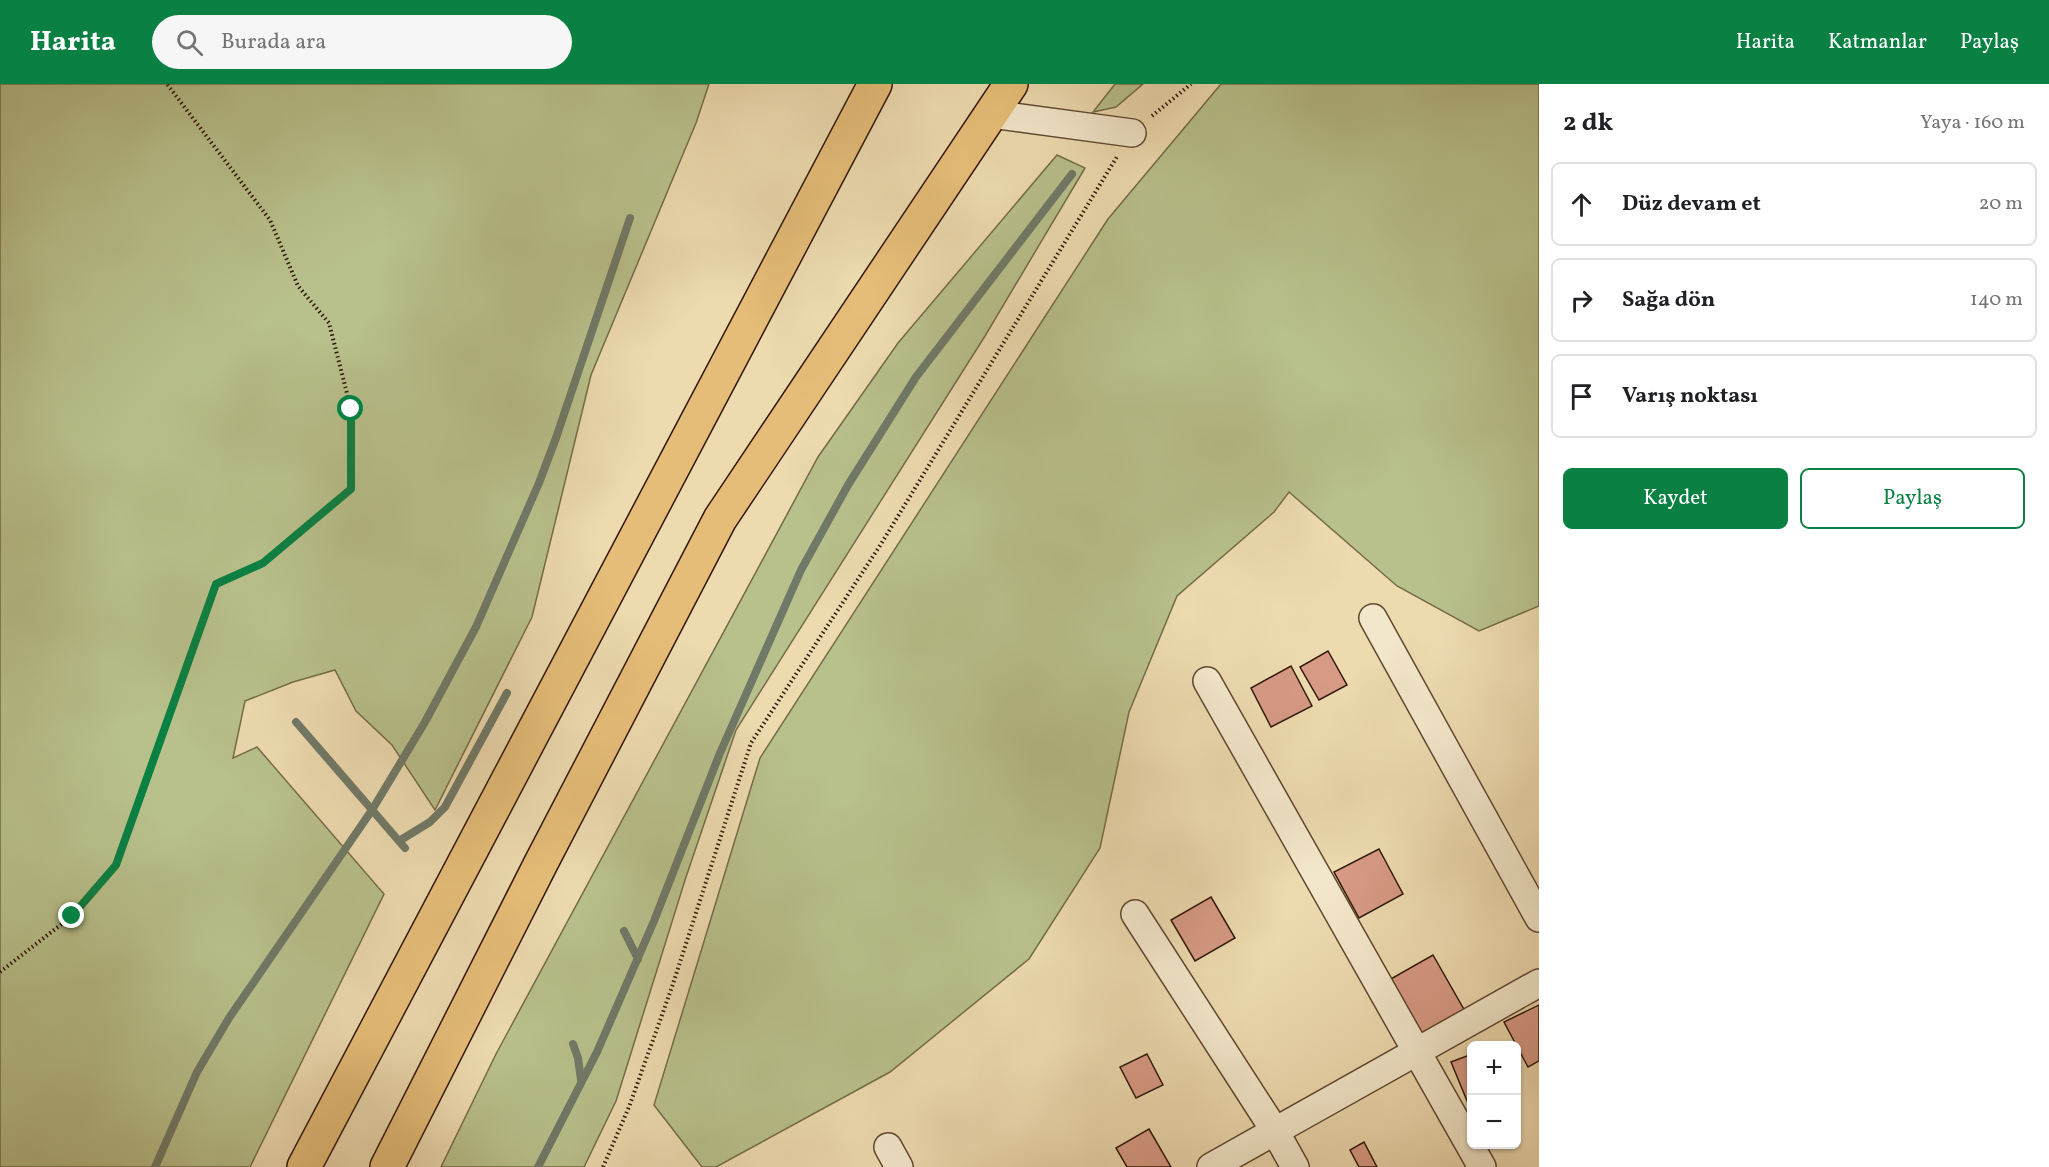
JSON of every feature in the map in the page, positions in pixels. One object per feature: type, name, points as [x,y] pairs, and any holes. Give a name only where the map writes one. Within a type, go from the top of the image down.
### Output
[{"type":"highway","points":[[304,1167],[875,84]]},
{"type":"highway","points":[[387,1167],[535,874],[720,519],[1011,84]]},
{"type":"street","points":[[991,114],[1132,133]]},
{"type":"street","points":[[1372,618],[1539,918]]},
{"type":"street","points":[[1207,681],[1482,1167]]},
{"type":"street","points":[[1135,914],[1275,1131],[1295,1167]]},
{"type":"street","points":[[1211,1167],[1539,983]]},
{"type":"path","points":[[0,972],[72,916],[116,865],[216,584],[263,563],[351,489],[351,409],[329,323],[298,286],[270,220],[167,84]]},
{"type":"path","points":[[603,1167],[629,1107],[672,987],[751,743],[881,544],[1132,133],[1191,84]]},
{"type":"green space","points":[[0,84],[709,84],[696,123],[591,375],[532,617],[435,810],[392,745],[356,711],[335,670],[293,682],[245,701],[233,758],[257,747],[384,894],[250,1167],[0,1167]]},
{"type":"green space","points":[[1115,84],[1143,84],[1116,107],[1093,112]]},
{"type":"green space","points":[[1221,84],[1539,84],[1539,606],[1479,631],[1397,586],[1289,492],[1274,512],[1177,596],[1129,712],[1100,848],[1029,959],[890,1072],[716,1167],[702,1167],[654,1105],[760,758],[1108,219]]},
{"type":"green space","points":[[1057,155],[1085,168],[985,336],[736,730],[686,877],[616,1101],[584,1167],[441,1167],[496,1054],[818,457],[898,343]]},
{"type":"building","points":[[1328,651],[1347,685],[1319,700],[1300,667]]},
{"type":"building","points":[[1291,666],[1312,706],[1271,727],[1251,688]]},
{"type":"building","points":[[1379,849],[1403,894],[1359,918],[1334,872]]},
{"type":"building","points":[[1211,897],[1235,938],[1195,961],[1171,920]]},
{"type":"building","points":[[1433,955],[1466,1013],[1422,1038],[1389,980]]},
{"type":"building","points":[[1539,1005],[1539,1061],[1528,1067],[1521,1054],[1521,1041],[1514,1041],[1504,1022]]},
{"type":"building","points":[[1147,1054],[1163,1085],[1136,1098],[1120,1067]]},
{"type":"building","points":[[1467,1056],[1467,1101],[1451,1062]]},
{"type":"building","points":[[1149,1129],[1171,1167],[1127,1167],[1116,1148]]},
{"type":"building","points":[[1364,1142],[1377,1167],[1359,1167],[1350,1150]]},
{"type":"waterway","points":[[538,1167],[597,1052],[654,921],[720,753],[801,570],[848,485],[916,377],[1072,174]]},
{"type":"waterway","points":[[155,1167],[197,1072],[229,1018],[372,810],[425,722],[476,627],[539,483],[556,438],[630,218]]},
{"type":"waterway","points":[[399,841],[430,822],[445,807],[507,693]]},
{"type":"waterway","points":[[296,722],[405,848]]},
{"type":"waterway","points":[[624,931],[638,959]]},
{"type":"waterway","points":[[573,1044],[578,1058],[581,1080]]},
{"type":"route","points":[[72,916],[116,865],[216,584],[263,563],[351,489],[351,409]]}]
